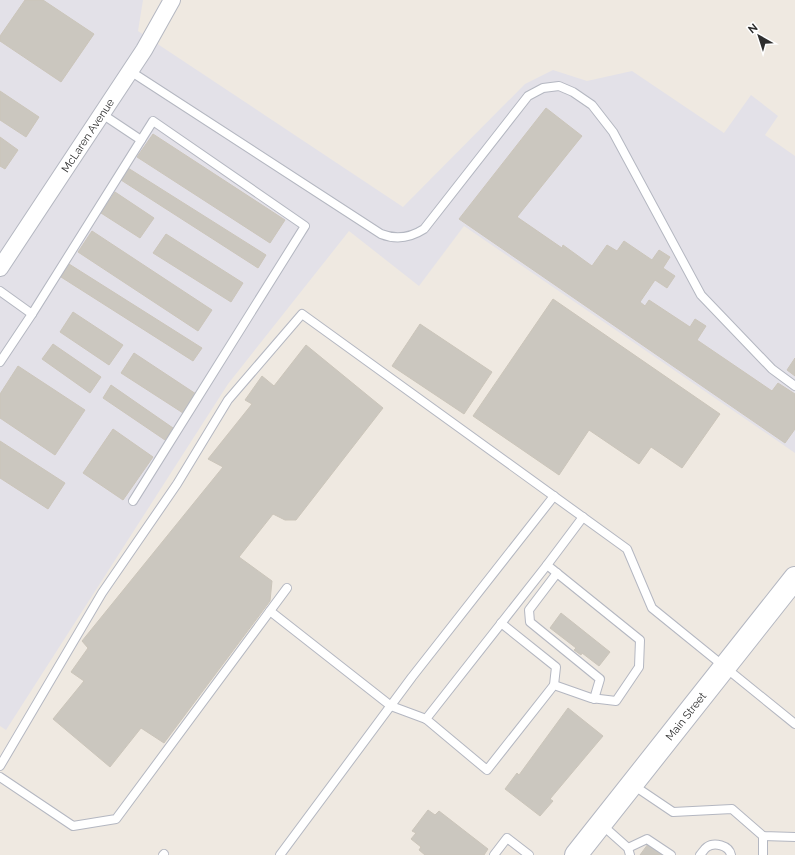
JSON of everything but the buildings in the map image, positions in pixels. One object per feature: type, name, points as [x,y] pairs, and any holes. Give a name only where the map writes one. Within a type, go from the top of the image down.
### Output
[{"type":"main road","name":"Main Street","points":[[576,855],[795,578]]},
{"type":"street","name":"McLaren Avenue","points":[[0,268],[130,71],[172,0]]},
{"type":"lane","points":[[130,71],[381,234],[395,238],[417,233],[429,223],[528,96],[543,88],[559,86],[566,88],[592,105],[613,132],[701,295],[772,369],[795,386]]},
{"type":"lane","points":[[102,114],[141,140]]},
{"type":"lane","points":[[0,362],[32,314],[153,121],[305,226],[133,501]]},
{"type":"lane","points":[[0,291],[32,314]]},
{"type":"lane","points":[[0,766],[102,593],[177,484],[228,400],[302,314],[628,549],[652,608],[795,724]]},
{"type":"lane","points":[[280,855],[391,706],[554,496]]},
{"type":"lane","points":[[426,719],[583,517]]},
{"type":"lane","points":[[547,565],[640,640],[639,667],[616,701],[594,699],[554,685]]},
{"type":"lane","points":[[557,573],[529,610],[530,622],[600,679],[594,699]]},
{"type":"lane","points":[[0,777],[73,826],[116,819],[287,588]]},
{"type":"lane","points":[[270,611],[391,706],[426,719],[487,770],[554,685],[556,667],[501,623]]},
{"type":"lane","points":[[631,784],[673,812],[732,808],[764,836],[795,837]]},
{"type":"lane","points":[[600,823],[629,852],[647,839],[671,855]]},
{"type":"lane","points":[[763,855],[764,836]]},
{"type":"lane","points":[[494,855],[507,838],[529,855]]},
{"type":"lane","points":[[700,855],[707,847],[717,844],[725,847],[731,855]]},
{"type":"shaded area","points":[[0,0],[143,0],[138,31],[403,207],[525,84],[553,70],[587,81],[632,71],[724,133],[751,95],[778,116],[765,135],[795,156],[795,453],[464,226],[419,286],[349,231],[228,384],[6,730],[0,726]]}]
